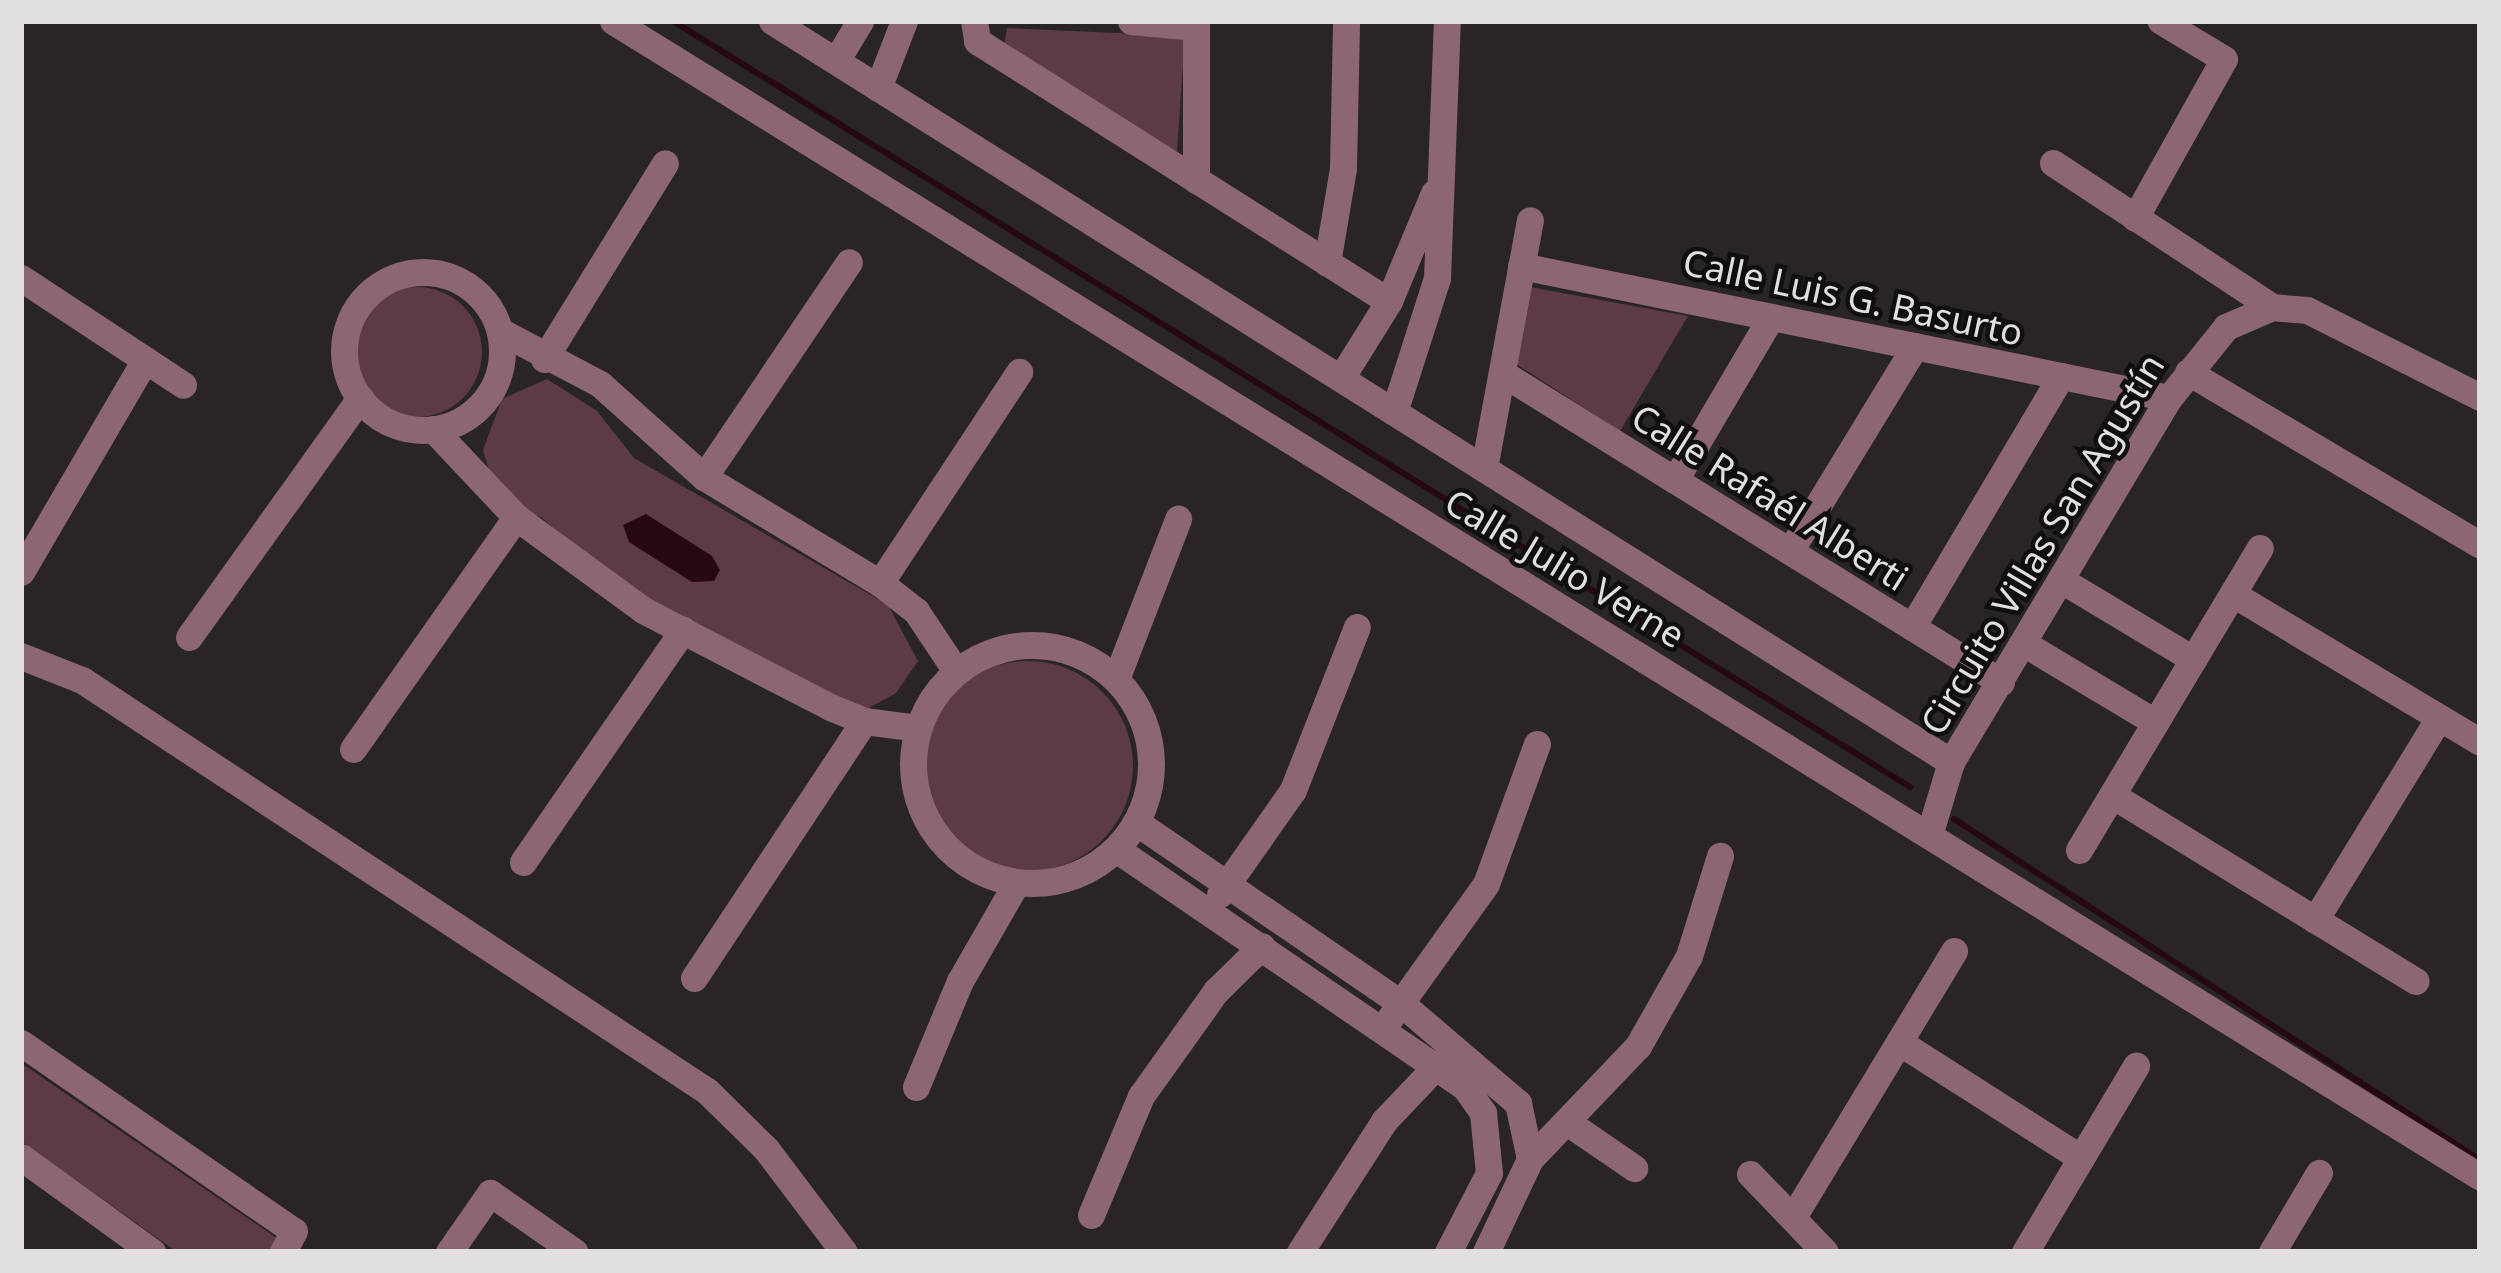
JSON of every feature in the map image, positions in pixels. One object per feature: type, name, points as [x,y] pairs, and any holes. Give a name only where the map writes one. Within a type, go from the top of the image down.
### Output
[{"type":"street","name":"Calle Julio Verne","points":[[613,21],[1930,832],[2480,1177]]},
{"type":"street","name":"Calle Julio Verne","points":[[772,21],[1951,763]]},
{"type":"street","points":[[836,61],[860,21]]},
{"type":"street","points":[[878,88],[904,21]]},
{"type":"street","points":[[1131,21],[1196,24],[1196,180]]},
{"type":"street","points":[[1327,263],[1343,168],[1346,21]]},
{"type":"street","points":[[1394,412],[1437,278],[1447,21]]},
{"type":"street","points":[[2135,218],[2224,59],[2162,21]]},
{"type":"street","points":[[974,24],[977,40],[1389,301]]},
{"type":"street","points":[[544,359],[665,163]]},
{"type":"street","points":[[2053,164],[2135,218],[2259,311],[2331,318],[2480,397]]},
{"type":"street","points":[[1341,378],[1389,301],[1440,178]]},
{"type":"street","points":[[1484,468],[1530,220]]},
{"type":"street","points":[[704,477],[849,262]]},
{"type":"street","name":"Calle Luis G. Basurto","points":[[1521,266],[2169,398]]},
{"type":"street","points":[[500,331],[499,370],[481,406],[433,429],[392,424],[360,398],[348,375],[346,338],[359,303],[378,286],[401,275],[451,277],[481,298],[500,331],[544,359],[600,384],[704,477],[880,583],[916,611],[956,671]]},
{"type":"street","points":[[21,278],[183,385]]},
{"type":"street","name":"Circuito Villas San Agustín","points":[[1930,832],[1951,763],[2169,398],[2210,340],[2259,311]]},
{"type":"street","points":[[1675,480],[1772,317]]},
{"type":"street","points":[[1790,551],[1915,346]]},
{"type":"street","points":[[21,572],[145,360]]},
{"type":"street","points":[[880,583],[1019,372]]},
{"type":"street","points":[[2188,372],[2480,545]]},
{"type":"street","name":"Calle Rafaél Alberti","points":[[1502,373],[2001,682]]},
{"type":"street","points":[[1912,627],[2061,376]]},
{"type":"street","points":[[189,637],[360,398]]},
{"type":"street","points":[[433,429],[516,517],[682,630],[864,722],[917,728]]},
{"type":"street","points":[[353,749],[516,517]]},
{"type":"street","points":[[1116,679],[1178,519]]},
{"type":"street","points":[[2079,850],[2260,548]]},
{"type":"street","points":[[2063,581],[2193,659]]},
{"type":"street","points":[[2233,594],[2480,742]]},
{"type":"street","points":[[1210,906],[1319,738],[1357,628]]},
{"type":"street","points":[[523,862],[682,630]]},
{"type":"street","points":[[2025,644],[2156,722]]},
{"type":"street","points":[[1037,645],[1093,662],[1116,679],[1147,732],[1151,763],[1136,822],[1116,849],[1071,877],[1017,882],[969,864],[931,828],[912,762],[917,728],[956,671],[1009,647],[1037,645]]},
{"type":"street","points":[[21,656],[82,680],[707,1091],[766,1149],[844,1252]]},
{"type":"street","points":[[2315,920],[2440,718]]},
{"type":"street","points":[[694,978],[864,722]]},
{"type":"street","points":[[1383,1027],[1486,884],[1537,744]]},
{"type":"street","points":[[2112,795],[2415,981]]},
{"type":"street","points":[[1136,822],[1402,1004],[1498,1079],[1518,1103],[1530,1159]]},
{"type":"street","points":[[1116,849],[1210,906],[1438,1064],[1484,1113],[1491,1145],[1481,1196],[1448,1252]]},
{"type":"street","points":[[1486,1252],[1530,1159],[1570,1124],[1666,1002],[1720,856]]},
{"type":"street","points":[[916,1087],[960,981],[1017,882]]},
{"type":"street","points":[[1091,1215],[1141,1096],[1176,1041],[1262,946]]},
{"type":"street","points":[[1793,1217],[1954,951]]},
{"type":"street","points":[[1899,1042],[2081,1158]]},
{"type":"street","points":[[21,1043],[294,1231],[283,1252]]},
{"type":"street","points":[[1300,1252],[1372,1137],[1438,1064]]},
{"type":"street","points":[[2025,1252],[2136,1066]]},
{"type":"street","points":[[1570,1124],[1634,1168]]},
{"type":"street","points":[[21,1156],[152,1252]]},
{"type":"street","points":[[2272,1252],[2318,1173]]},
{"type":"street","points":[[1750,1174],[1825,1252]]},
{"type":"street","points":[[449,1252],[490,1193],[575,1252]]},
{"type":"shaded area","points":[[1007,28],[1185,36],[1177,151],[1168,153],[1003,50]]},
{"type":"shaded area","points":[[417,287],[442,292],[463,306],[477,327],[482,352],[477,377],[463,398],[442,412],[417,417],[392,412],[371,398],[357,377],[352,352],[357,327],[371,306],[392,292]]},
{"type":"shaded area","points":[[1530,287],[1688,316],[1620,431],[1513,362]]},
{"type":"shaded area","points":[[547,379],[597,411],[634,458],[888,605],[918,661],[896,693],[869,708],[824,695],[633,594],[542,518],[496,493],[483,450],[502,399]]},
{"type":"shaded area","points":[[646,514],[712,556],[720,570],[714,581],[692,582],[629,542],[623,525]]},
{"type":"shaded area","points":[[1028,661],[1068,669],[1102,692],[1125,726],[1133,766],[1125,806],[1102,840],[1068,863],[1028,871],[988,863],[954,840],[931,806],[923,766],[931,726],[954,692],[988,669]]},
{"type":"shaded area","points":[[21,1063],[278,1239],[269,1252],[177,1252],[21,1141]]},
{"type":"waterway","points":[[673,21],[1910,787]]},
{"type":"waterway","points":[[1954,819],[2480,1160]]}]
